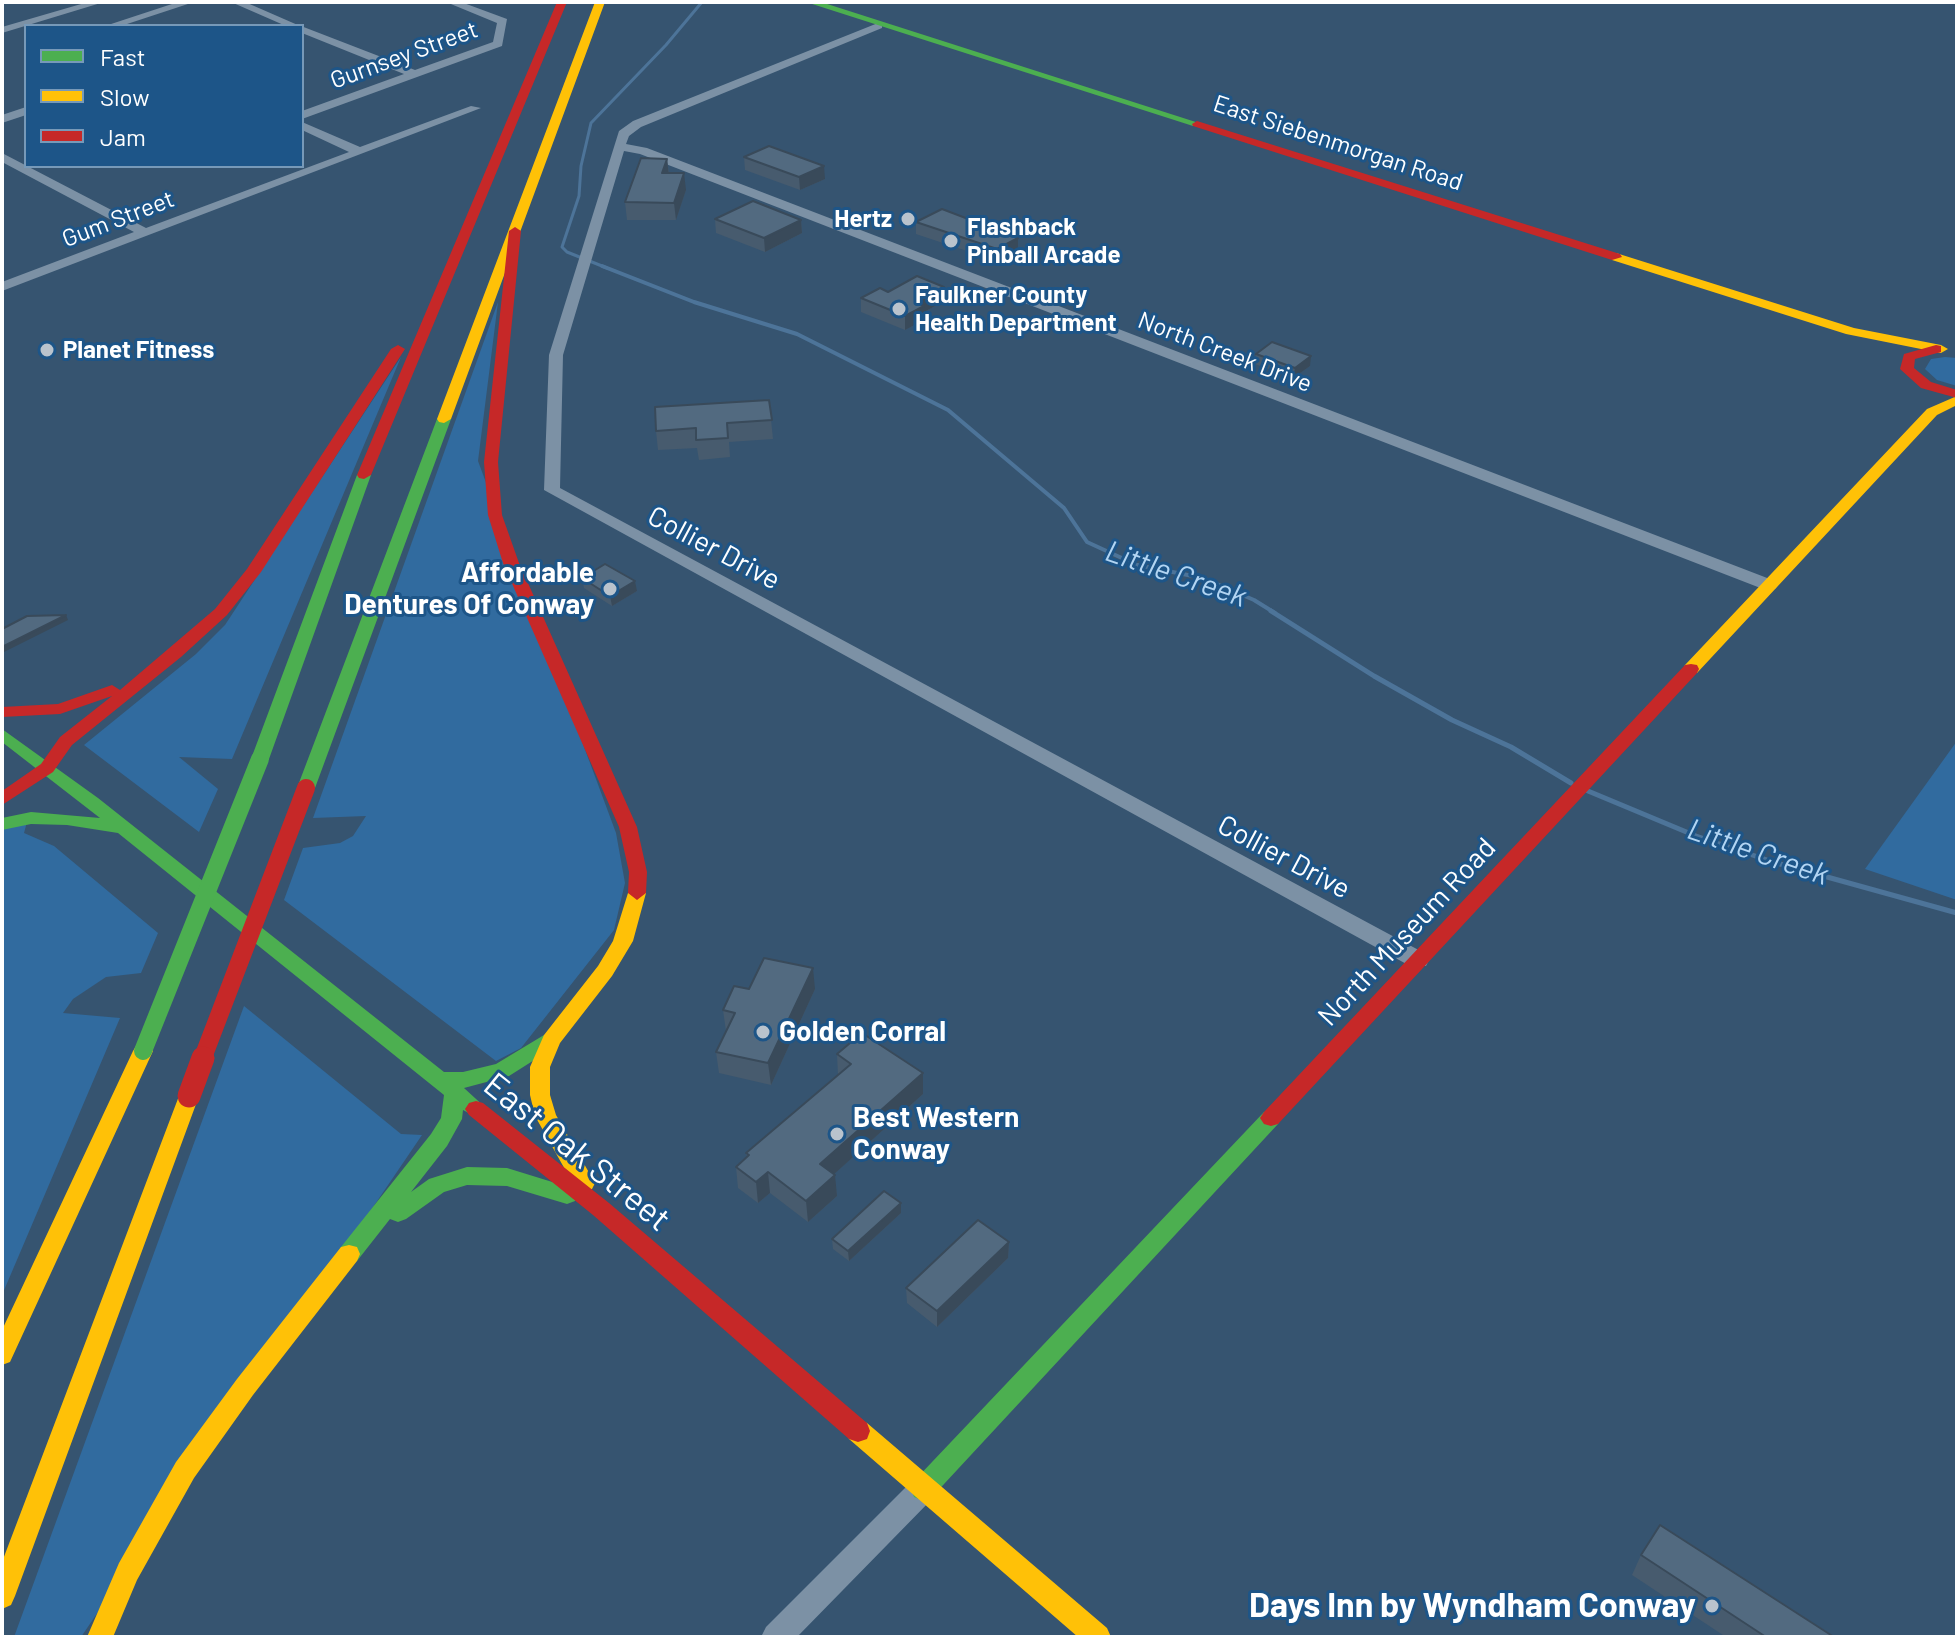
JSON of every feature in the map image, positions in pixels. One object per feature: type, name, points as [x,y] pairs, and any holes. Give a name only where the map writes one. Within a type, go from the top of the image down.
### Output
[{"type":"main road","points":[[2,1355],[143,1051],[260,759],[344,522],[562,2]]},
{"type":"main road","points":[[2,1596],[600,2]]},
{"type":"main road","name":"East Siebenmorgan Road","points":[[811,2],[878,26],[1271,146],[1851,331],[1899,343],[1952,350]]},
{"type":"main road","points":[[515,231],[491,462],[495,515],[511,563],[628,827],[638,872],[637,896],[623,941],[605,971],[551,1040],[540,1067],[540,1095],[546,1116],[601,1209]]},
{"type":"main road","points":[[2,799],[66,741],[217,617],[253,572],[454,262]]},
{"type":"main road","name":"East Siebenmorgan Road","points":[[1851,331],[1892,351],[1926,385]]},
{"type":"main road","points":[[1907,369],[1909,357],[1917,352],[1952,350]]},
{"type":"main road","points":[[1926,385],[1957,397]]},
{"type":"main road","points":[[1926,385],[1932,412]]},
{"type":"main road","name":"North Museum Road","points":[[923,1489],[1932,412],[1957,397]]},
{"type":"main road","points":[[2,712],[69,707],[151,673]]},
{"type":"main road","name":"East Oak Street","points":[[2,734],[601,1209],[1098,1637]]},
{"type":"main road","points":[[2,783],[41,763]]},
{"type":"main road","points":[[2,824],[31,818],[67,819],[123,827]]},
{"type":"main road","points":[[438,1080],[463,1080],[502,1070],[551,1040]]},
{"type":"main road","points":[[100,1637],[128,1572],[185,1470],[245,1387],[439,1140],[451,1119],[455,1094]]},
{"type":"main road","points":[[316,1298],[404,1207],[437,1185],[454,1179],[484,1175],[530,1181],[601,1209]]},
{"type":"street","points":[[2,30],[99,2]]},
{"type":"street","points":[[117,24],[189,2]]},
{"type":"street","points":[[236,2],[290,24]]},
{"type":"street","name":"Gurnsey Street","points":[[304,114],[498,44],[503,21],[451,2]]},
{"type":"street","points":[[51,16],[69,24]]},
{"type":"street","name":"Collier Drive","points":[[878,26],[637,124],[623,134],[556,355],[552,490],[1418,960]]},
{"type":"street","points":[[304,30],[417,75]]},
{"type":"street","name":"Gum Street","points":[[2,287],[475,108]]},
{"type":"street","points":[[2,119],[24,112]]},
{"type":"street","points":[[304,127],[360,152]]},
{"type":"street","name":"North Creek Drive","points":[[619,147],[643,151],[1769,585]]},
{"type":"street","points":[[2,157],[145,233]]},
{"type":"street","points":[[278,168],[295,176]]},
{"type":"street","points":[[776,1637],[923,1489]]},
{"type":"shaded area","points":[[498,302],[478,461],[616,833],[625,883],[614,930],[521,1048],[496,1061],[284,900],[303,848],[340,843],[353,836],[366,816],[313,818]]},
{"type":"shaded area","points":[[401,357],[232,759],[179,757],[218,789],[199,832],[84,745],[196,654],[225,625]]},
{"type":"shaded area","points":[[1957,358],[1957,386],[1937,380],[1925,369],[1931,359]]},
{"type":"shaded area","points":[[1957,741],[1957,900],[1865,869]]},
{"type":"shaded area","points":[[27,822],[24,833],[54,846],[158,933],[141,973],[106,977],[73,999],[63,1013],[120,1018],[2,1295],[2,829]]},
{"type":"shaded area","points":[[244,1006],[401,1134],[422,1135],[81,1637],[14,1637]]},
{"type":"building","points":[[769,146],[824,166],[799,177],[744,157]]},
{"type":"building","points":[[641,158],[667,159],[662,173],[684,173],[674,203],[625,202]]},
{"type":"building","points":[[753,201],[801,220],[764,238],[715,219]]},
{"type":"building","points":[[942,209],[1018,238],[997,249],[916,222]]},
{"type":"building","points":[[917,276],[944,287],[915,302],[924,306],[905,316],[861,298],[880,288],[888,292]]},
{"type":"building","points":[[1272,342],[1311,356],[1295,368],[1256,354]]},
{"type":"building","points":[[769,400],[772,420],[727,423],[728,438],[696,440],[696,428],[656,431],[655,407]]},
{"type":"building","points":[[605,564],[635,581],[610,596],[582,578]]},
{"type":"building","points":[[66,615],[2,647],[2,629],[27,616]]},
{"type":"building","name":"Golden Corral","points":[[764,958],[813,968],[768,1063],[716,1052],[735,1013],[723,1010],[734,986],[749,989]]},
{"type":"building","name":"Best Western Conway","points":[[862,1033],[923,1073],[820,1164],[835,1175],[806,1201],[768,1172],[756,1182],[736,1167],[749,1155],[746,1153],[851,1064],[837,1054]]},
{"type":"building","points":[[884,1191],[901,1203],[848,1251],[832,1239]]},
{"type":"building","points":[[978,1220],[1009,1242],[937,1311],[906,1288]]},
{"type":"building","points":[[1660,1525],[1834,1637],[1766,1637],[1641,1555]]},
{"type":"waterway","name":"Little Creek","points":[[602,266],[562,247],[579,196],[581,166],[591,123],[666,45],[702,2]]},
{"type":"waterway","name":"Little Creek","points":[[602,266],[694,302],[797,334],[948,410],[1064,508],[1087,542],[1137,565],[1203,578],[1254,600],[1275,613]]},
{"type":"waterway","name":"Little Creek","points":[[602,266],[607,268]]},
{"type":"waterway","name":"Little Creek","points":[[1271,611],[1374,676],[1452,720],[1511,747],[1571,783]]},
{"type":"waterway","name":"Little Creek","points":[[1588,791],[1696,836],[1773,862],[1957,913]]},
{"type":"traffic: fast","points":[[811,2],[1197,124]]},
{"type":"traffic: fast","points":[[306,788],[444,419]]},
{"type":"traffic: fast","points":[[260,759],[364,475]]},
{"type":"traffic: fast","points":[[2,734],[92,802],[476,1109]]},
{"type":"traffic: fast","points":[[143,1051],[260,759]]},
{"type":"traffic: fast","points":[[2,824],[31,818],[67,819],[122,827]]},
{"type":"traffic: fast","points":[[438,1080],[463,1080],[502,1070],[551,1040]]},
{"type":"traffic: fast","points":[[349,1254],[439,1140],[451,1119],[455,1094]]},
{"type":"traffic: fast","points":[[923,1489],[1271,1118]]},
{"type":"traffic: fast","points":[[398,1213],[437,1185],[467,1176],[507,1177],[567,1195]]},
{"type":"traffic: slow","points":[[444,419],[600,2]]},
{"type":"traffic: slow","points":[[1616,257],[1851,331],[1941,349]]},
{"type":"traffic: slow","points":[[1691,669],[1932,412],[1957,400]]},
{"type":"traffic: slow","points":[[584,1183],[546,1116],[540,1095],[540,1067],[551,1040],[605,971],[623,941],[637,893]]},
{"type":"traffic: slow","points":[[2,1355],[143,1051]]},
{"type":"traffic: slow","points":[[2,1596],[189,1096]]},
{"type":"traffic: slow","points":[[100,1637],[128,1572],[185,1470],[245,1387],[349,1254]]},
{"type":"traffic: slow","points":[[858,1431],[1098,1637]]},
{"type":"traffic: jam","points":[[364,475],[562,2]]},
{"type":"traffic: jam","points":[[1197,124],[1616,257]]},
{"type":"traffic: jam","points":[[515,231],[491,462],[495,515],[511,563],[628,827],[638,872],[637,893]]},
{"type":"traffic: jam","points":[[47,768],[66,741],[175,654],[221,612],[253,572],[398,349]]},
{"type":"traffic: jam","points":[[1936,349],[1909,357],[1907,369],[1926,385],[1957,394]]},
{"type":"traffic: jam","points":[[1271,1118],[1691,669]]},
{"type":"traffic: jam","points":[[2,712],[60,709],[112,690]]},
{"type":"traffic: jam","points":[[2,799],[47,768]]},
{"type":"traffic: jam","points":[[189,1096],[306,788]]},
{"type":"traffic: jam","points":[[476,1109],[601,1209],[858,1431]]},
{"type":"place","name":"Hertz","points":[[908,219]]},
{"type":"place","name":"Flashback Pinball Arcade","points":[[951,241]]},
{"type":"place","name":"Faulkner County Health Department","points":[[899,309]]},
{"type":"place","name":"Planet Fitness","points":[[47,350]]},
{"type":"place","name":"Affordable Dentures Of Conway","points":[[610,589]]},
{"type":"place","name":"Golden Corral","points":[[763,1032]]},
{"type":"place","name":"Best Western Conway","points":[[837,1134]]},
{"type":"place","name":"Days Inn by Wyndham Conway","points":[[1712,1606]]}]
